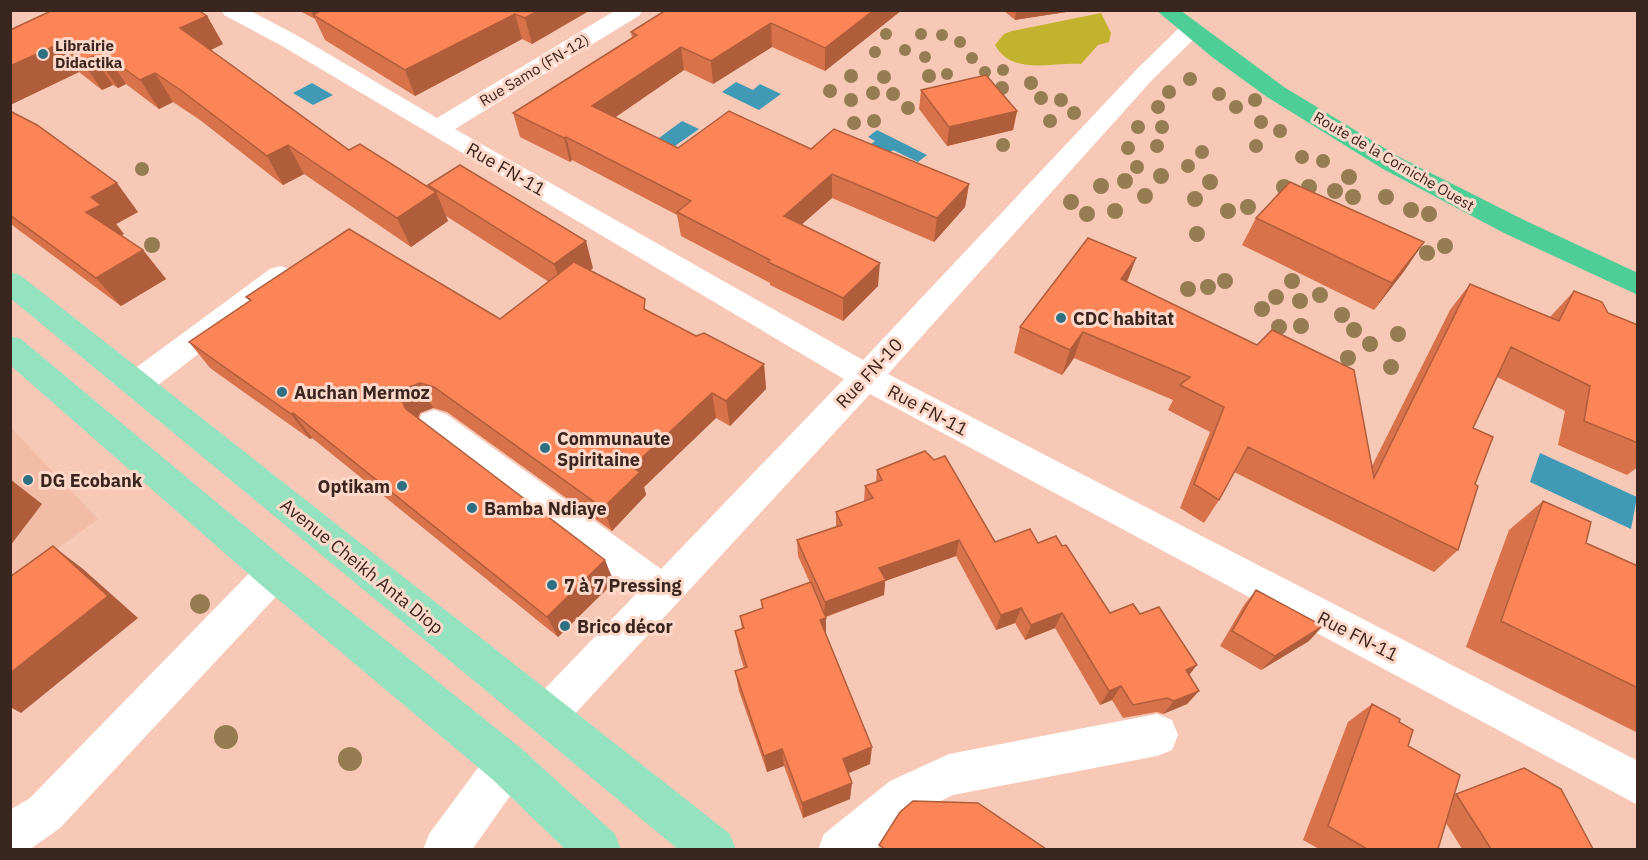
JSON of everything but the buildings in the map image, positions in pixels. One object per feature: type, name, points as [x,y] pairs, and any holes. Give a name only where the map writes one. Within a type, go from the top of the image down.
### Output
[{"type":"highway","name":"Route de la Corniche Ouest","points":[[1166,10],[1193,20],[1263,60],[1379,132],[1499,195],[1638,260]]},
{"type":"highway","name":"Route de la Corniche Ouest","points":[[1193,20],[1348,138],[1469,205],[1638,285]]},
{"type":"main road","name":"Avenue Cheikh Anta Diop","points":[[10,282],[714,849]]},
{"type":"main road","points":[[10,347],[274,573],[507,764],[599,849]]},
{"type":"street","name":"Rue FN-11","points":[[232,10],[300,37],[437,129],[866,377],[1638,784]]},
{"type":"street","name":"Rue Samo (FN-12)","points":[[437,129],[632,10]]},
{"type":"street","name":"Rue FN-10","points":[[547,715],[866,377],[1193,20]]},
{"type":"street","points":[[137,384],[280,276]]},
{"type":"street","points":[[434,423],[663,592]]},
{"type":"street","points":[[10,836],[45,813],[274,573]]},
{"type":"street","points":[[840,849],[905,796],[949,775],[1157,735]]},
{"type":"street","points":[[445,849],[507,764]]},
{"type":"shaded area","points":[[1101,13],[1111,33],[1109,42],[1098,45],[1081,64],[1022,64],[1002,55],[995,45],[1004,34],[1012,31]]},
{"type":"shaded area","points":[[10,427],[98,519],[11,582],[10,582]]},
{"type":"water","points":[[736,82],[753,90],[760,84],[781,94],[759,110],[722,92]]},
{"type":"water","points":[[312,83],[333,95],[313,105],[293,93]]},
{"type":"water","points":[[682,121],[699,129],[675,146],[659,138]]},
{"type":"water","points":[[877,130],[927,155],[918,162],[893,150],[870,168],[851,160],[875,141],[868,137]]},
{"type":"water","points":[[1540,453],[1637,497],[1631,529],[1530,482]]},
{"type":"place","name":"Librairie Didactika","points":[[43,54]]},
{"type":"place","name":"CDC habitat","points":[[1061,318]]},
{"type":"place","name":"Auchan Mermoz","points":[[282,392]]},
{"type":"place","name":"Communaute Spiritaine","points":[[545,448]]},
{"type":"place","name":"DG Ecobank","points":[[28,480]]},
{"type":"place","name":"Optikam","points":[[402,486]]},
{"type":"place","name":"Bamba Ndiaye","points":[[472,508]]},
{"type":"place","name":"7 à 7 Pressing","points":[[552,585]]},
{"type":"place","name":"Brico décor","points":[[565,626]]}]
